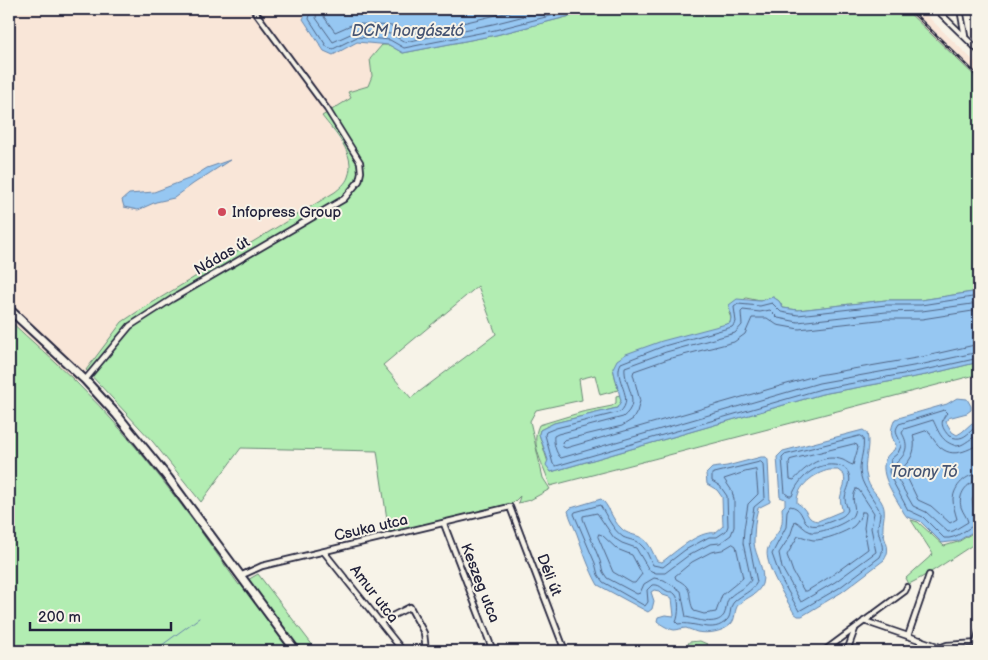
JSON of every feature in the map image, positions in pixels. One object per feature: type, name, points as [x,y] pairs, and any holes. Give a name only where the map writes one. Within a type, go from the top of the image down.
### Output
[{"type":"main road","points":[[9,309],[85,380],[118,414],[169,479],[296,651]]},
{"type":"street","name":"Nádas út","points":[[85,380],[130,326],[172,299],[344,199],[359,181],[361,172],[360,162],[352,148],[327,109],[253,9]]},
{"type":"street","points":[[936,9],[979,51]]},
{"type":"street","points":[[960,9],[965,38]]},
{"type":"street","name":"Csuka utca","points":[[240,576],[262,566],[510,507]]},
{"type":"street","name":"Déli út","points":[[510,507],[565,651]]},
{"type":"street","name":"Keszeg utca","points":[[444,524],[493,651]]},
{"type":"street","name":"Amur utca","points":[[324,552],[403,651]]},
{"type":"street","points":[[908,636],[929,575]]},
{"type":"street","points":[[824,651],[905,591],[907,587]]},
{"type":"street","points":[[380,622],[410,607],[424,633],[424,651]]},
{"type":"street","points":[[864,621],[940,647]]},
{"type":"street","points":[[847,651],[855,628]]},
{"type":"street","points":[[931,651],[940,647],[978,643],[979,632]]},
{"type":"street","points":[[919,651],[921,640]]},
{"type":"shaded area","points":[[9,9],[308,9],[303,19],[324,51],[333,55],[357,42],[382,45],[370,59],[372,76],[368,86],[348,92],[351,98],[322,116],[347,151],[350,164],[349,175],[336,192],[122,322],[77,383],[9,320]]},
{"type":"shaded area","points":[[905,9],[920,9],[979,66],[979,80]]},
{"type":"green space","points":[[598,9],[905,9],[979,80],[979,291],[921,300],[886,300],[798,310],[783,308],[779,301],[773,297],[760,301],[746,298],[729,313],[730,323],[613,368],[618,390],[600,395],[595,375],[579,379],[582,400],[536,410],[530,421],[543,478],[550,489],[530,500],[518,503],[520,496],[513,503],[389,533],[377,451],[241,448],[201,502],[153,442],[86,370],[122,322],[335,192],[343,185],[348,177],[350,168],[347,152],[338,136],[322,116],[351,98],[348,92],[368,86],[372,76],[370,59],[382,45],[389,45],[403,53],[496,35]],"holes":[[[478,286],[496,334],[411,398],[383,365]]]},
{"type":"green space","points":[[9,320],[60,366],[121,429],[182,506],[239,585],[258,574],[317,651],[9,651]]},
{"type":"green space","points":[[979,362],[979,374],[550,486],[537,448],[536,433],[539,425],[582,412],[612,406],[616,403],[616,396],[620,395],[621,402],[617,408],[554,423],[540,430],[539,434],[551,472],[822,394],[926,375]]},
{"type":"green space","points":[[911,520],[918,522],[944,546],[958,542],[979,529],[979,541],[909,584],[906,578],[933,554]]},
{"type":"green space","points":[[700,641],[707,644],[713,651],[691,651],[688,645],[689,642]]},
{"type":"water","name":"DCM horgásztó","points":[[308,9],[598,9],[496,35],[403,53],[389,45],[357,42],[333,55],[324,51],[303,19]]},
{"type":"water","points":[[230,160],[174,198],[156,202],[138,210],[124,207],[122,200],[129,194],[154,192],[191,178],[207,168]]},
{"type":"water","points":[[979,291],[979,362],[926,375],[822,394],[551,472],[546,465],[548,460],[539,434],[540,430],[554,423],[617,408],[621,401],[613,368],[617,360],[626,354],[662,341],[730,323],[729,305],[737,299],[760,301],[773,297],[779,301],[783,308],[798,310],[886,300],[921,300]]},
{"type":"water","name":"Torony Tó","points":[[957,398],[967,399],[971,410],[967,413],[948,418],[946,422],[952,432],[957,435],[972,423],[979,427],[979,493],[976,493],[972,500],[974,510],[979,513],[979,528],[958,541],[942,543],[920,521],[907,517],[904,513],[887,480],[884,464],[887,456],[894,450],[896,445],[891,432],[895,419],[947,404]]},
{"type":"water","points":[[863,430],[867,433],[868,439],[865,467],[868,482],[881,501],[884,511],[883,532],[888,551],[884,560],[842,592],[802,616],[794,613],[786,599],[776,581],[767,554],[771,542],[781,527],[782,508],[785,505],[785,499],[780,497],[777,457],[783,451]],"holes":[[[829,470],[838,470],[845,478],[840,499],[842,511],[818,521],[812,519],[797,503],[800,491],[812,477]]]},
{"type":"water","points":[[766,457],[768,460],[770,502],[758,508],[754,543],[763,579],[760,588],[739,604],[734,620],[730,625],[710,633],[697,632],[686,628],[672,629],[657,621],[658,617],[665,615],[674,616],[672,598],[654,590],[651,592],[654,601],[652,609],[648,612],[598,585],[570,517],[568,511],[571,508],[601,499],[621,528],[645,540],[657,561],[662,562],[694,538],[715,533],[723,526],[722,497],[717,490],[707,484],[706,474],[712,468]]},
{"type":"waterway","points":[[154,651],[199,618]]},
{"type":"railway","points":[[909,9],[979,77]]},
{"type":"place","name":"Infopress Group","points":[[222,212]]}]
